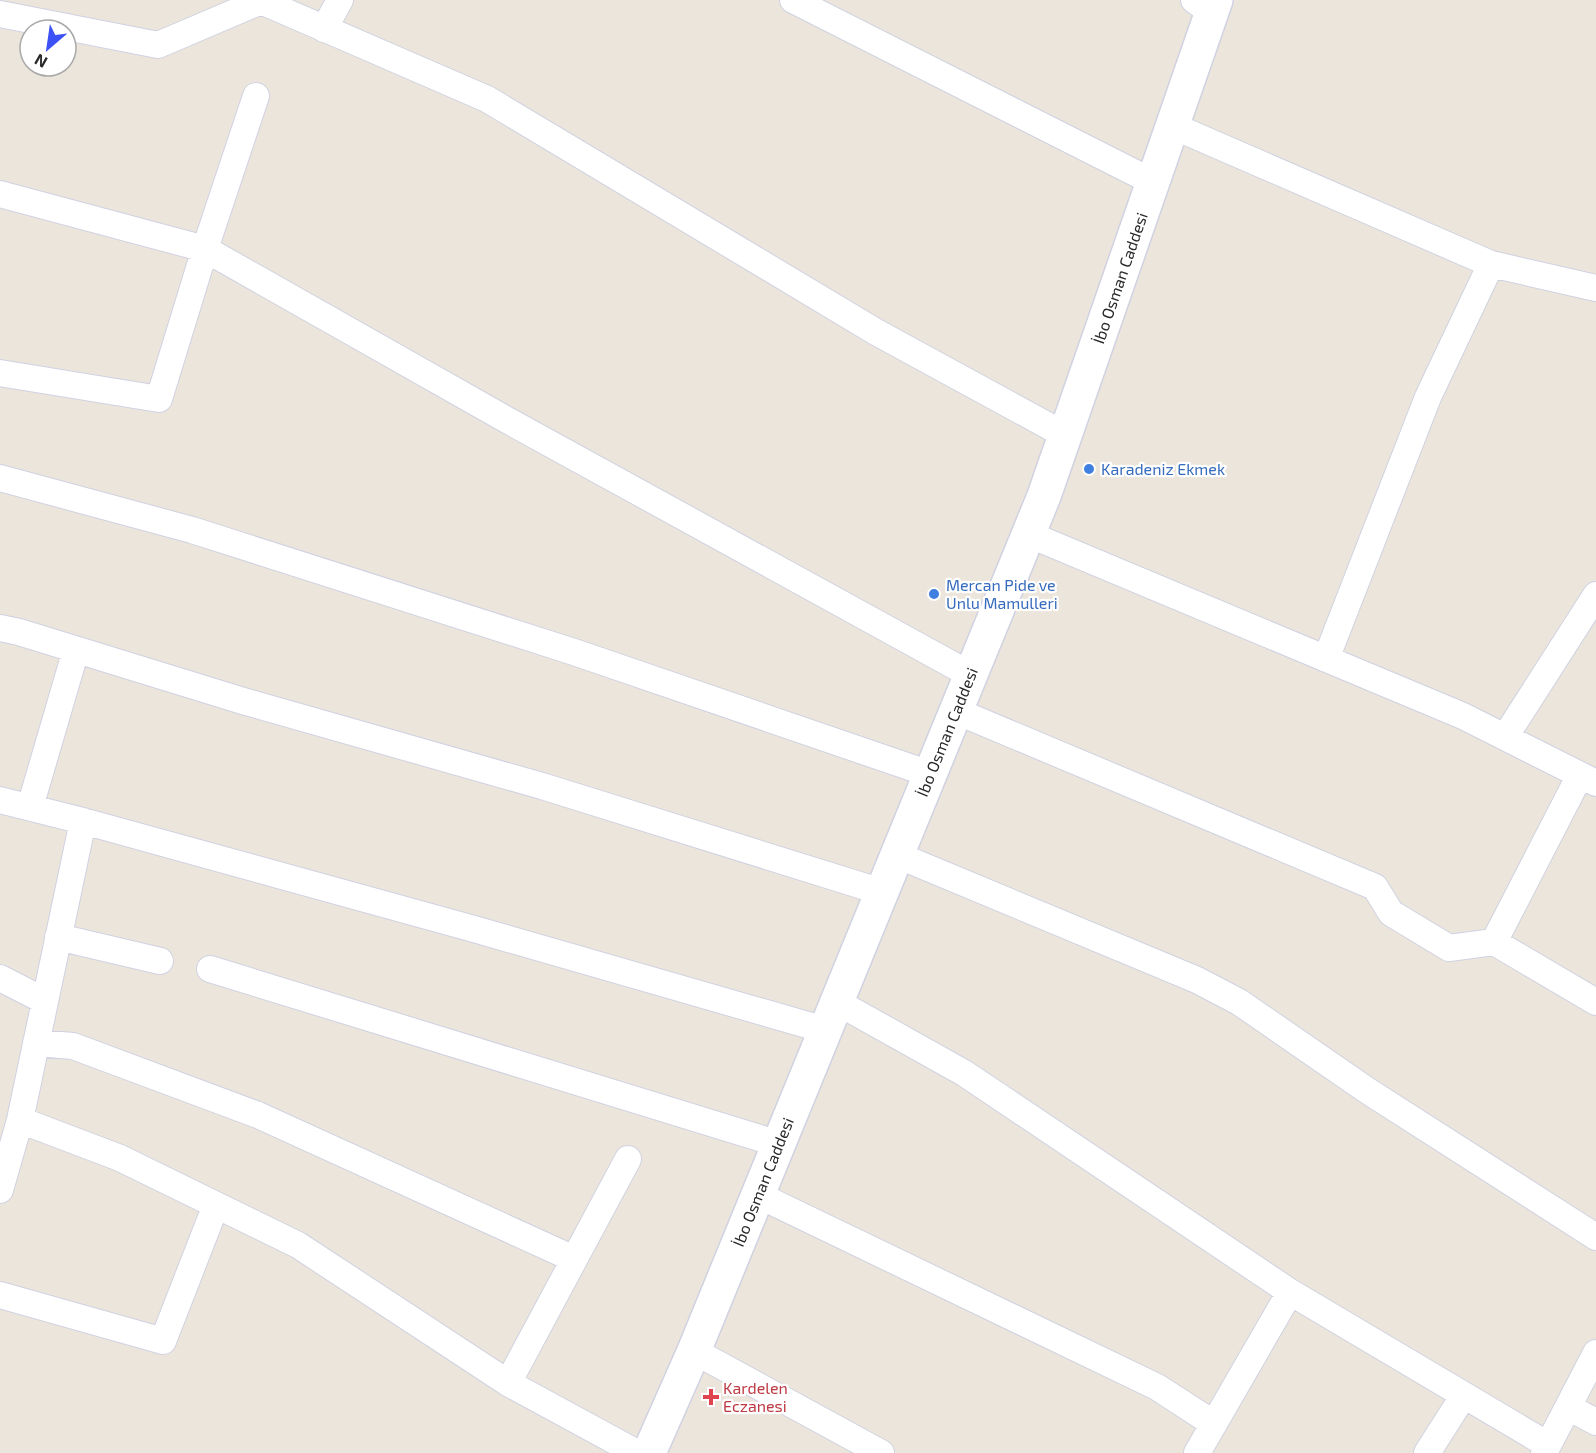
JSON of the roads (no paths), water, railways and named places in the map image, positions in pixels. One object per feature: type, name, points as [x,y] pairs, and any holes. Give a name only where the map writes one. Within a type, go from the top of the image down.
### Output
[{"type":"street","points":[[324,28],[340,0]]},
{"type":"street","points":[[793,0],[1153,182]]},
{"type":"street","points":[[0,14],[158,45],[261,1],[487,99],[876,332],[1065,435]]},
{"type":"street","name":"İbo Osman Caddesi","points":[[649,1453],[694,1351],[1028,534],[1173,126],[1207,4]]},
{"type":"street","points":[[0,373],[159,399],[205,249],[256,96]]},
{"type":"street","points":[[1173,126],[1491,264],[1596,288]]},
{"type":"street","points":[[0,194],[205,249],[507,420],[971,675]]},
{"type":"street","points":[[1326,659],[1428,397],[1491,264]]},
{"type":"street","points":[[0,478],[226,541],[574,652],[930,774]]},
{"type":"street","points":[[1028,534],[1463,716],[1588,779],[1494,942]]},
{"type":"street","points":[[1505,737],[1596,595]]},
{"type":"street","points":[[0,628],[243,701],[542,786],[882,892]]},
{"type":"street","points":[[30,807],[76,650]]},
{"type":"street","points":[[956,711],[1375,887],[1391,913],[1449,948],[1494,942],[1596,1002]]},
{"type":"street","points":[[0,800],[83,820],[474,929],[831,1016],[964,1073],[1290,1292],[1464,1395],[1546,1449],[1596,1353]]},
{"type":"street","points":[[0,1190],[20,1120],[83,820]]},
{"type":"street","points":[[897,855],[1197,980],[1239,1002],[1368,1091],[1596,1237]]},
{"type":"street","points":[[58,937],[160,961]]},
{"type":"street","points":[[210,969],[779,1144]]},
{"type":"street","points":[[0,978],[45,1001]]},
{"type":"street","points":[[36,1043],[73,1046],[258,1115],[574,1259]]},
{"type":"street","points":[[20,1120],[120,1158],[298,1245],[508,1383],[638,1453]]},
{"type":"street","points":[[508,1383],[628,1159]]},
{"type":"street","points":[[758,1195],[1157,1387],[1214,1424]]},
{"type":"street","points":[[0,1295],[163,1341],[216,1205]]},
{"type":"street","points":[[1197,1453],[1290,1292]]},
{"type":"street","points":[[694,1351],[880,1453]]},
{"type":"street","points":[[1427,1453],[1464,1395]]},
{"type":"street","points":[[1568,1407],[1596,1422]]},
{"type":"place","name":"Karadeniz Ekmek","points":[[1089,469]]},
{"type":"place","name":"Mercan Pide ve Unlu Mamulleri","points":[[934,594]]},
{"type":"place","name":"Kardelen Eczanesi","points":[[711,1397]]}]
